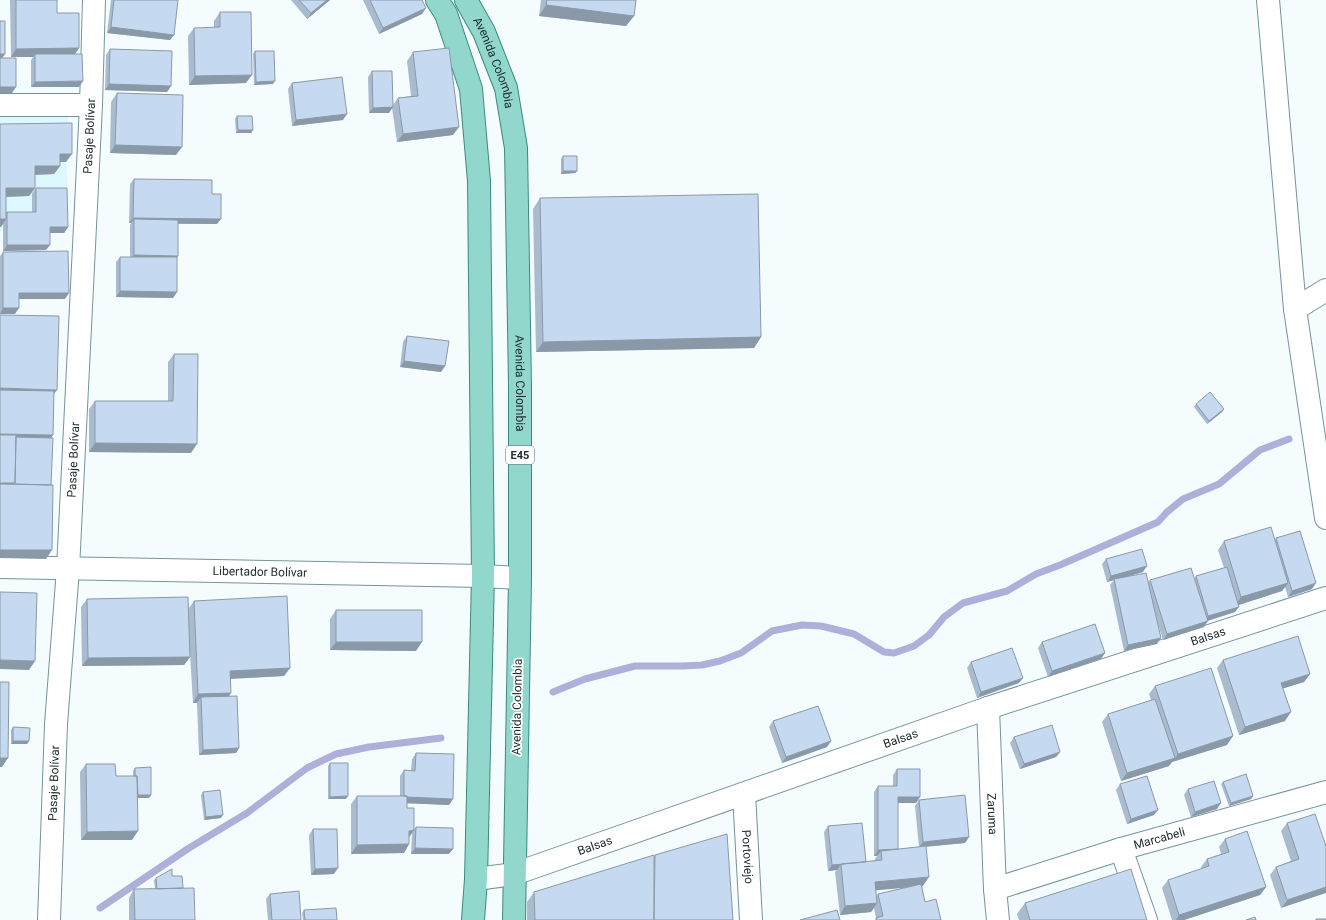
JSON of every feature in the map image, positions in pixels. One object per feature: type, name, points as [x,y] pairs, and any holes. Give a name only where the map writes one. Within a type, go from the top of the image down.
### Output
[{"type":"main road","points":[[437,0],[446,14],[471,89],[479,181],[484,576],[476,879],[473,920]]},
{"type":"main road","name":"Avenida Colombia","points":[[466,0],[484,32],[506,88],[516,148],[520,386],[520,578],[514,920]]},
{"type":"street","name":"Pasaje Bolívar","points":[[49,920],[56,724],[68,569],[91,105],[94,0]]},
{"type":"street","points":[[1268,0],[1295,309],[1321,448],[1326,518]]},
{"type":"street","points":[[0,105],[91,105]]},
{"type":"street","points":[[1295,309],[1326,290]]},
{"type":"street","name":"Libertador Bolívar","points":[[0,567],[484,576],[520,578]]},
{"type":"street","name":"Balsas","points":[[476,879],[514,874],[988,708],[1326,598]]},
{"type":"street","name":"Zaruma","points":[[988,708],[994,889],[998,920]]},
{"type":"street","name":"Marcabeli","points":[[994,889],[1121,849],[1326,792]]},
{"type":"street","name":"Portoviejo","points":[[744,794],[750,920]]},
{"type":"street","points":[[1121,849],[1146,920]]},
{"type":"shaded area","points":[[0,115],[68,117],[66,233],[1,231],[0,245]]},
{"type":"building","points":[[16,0],[57,0],[57,13],[79,13],[79,48],[16,49]]},
{"type":"building","points":[[114,0],[178,0],[174,35],[111,27]]},
{"type":"building","points":[[299,0],[327,0],[311,13]]},
{"type":"building","points":[[370,0],[422,0],[426,8],[383,28]]},
{"type":"building","points":[[547,0],[636,0],[634,16],[546,5]]},
{"type":"building","points":[[220,12],[251,12],[252,75],[195,76],[194,28],[220,27]]},
{"type":"building","points":[[0,21],[5,21],[5,54],[0,54]]},
{"type":"building","points":[[449,48],[459,127],[403,134],[398,98],[418,96],[413,52]]},
{"type":"building","points":[[110,49],[172,51],[171,86],[109,84]]},
{"type":"building","points":[[255,51],[274,51],[275,81],[256,82]]},
{"type":"building","points":[[35,54],[82,54],[83,81],[35,82]]},
{"type":"building","points":[[0,58],[16,58],[16,87],[0,87]]},
{"type":"building","points":[[372,71],[392,71],[393,107],[373,108]]},
{"type":"building","points":[[342,77],[347,114],[296,120],[292,83]]},
{"type":"building","points":[[117,93],[183,95],[182,147],[115,145]]},
{"type":"building","points":[[237,116],[252,116],[253,130],[238,130]]},
{"type":"building","points":[[72,123],[72,154],[60,154],[60,166],[35,166],[35,188],[6,188],[6,219],[0,219],[0,124]]},
{"type":"building","points":[[563,156],[577,156],[577,171],[563,171]]},
{"type":"building","points":[[134,179],[212,180],[212,194],[221,194],[221,219],[133,218]]},
{"type":"building","points":[[36,188],[67,188],[68,227],[50,227],[50,245],[7,245],[7,212],[36,212]]},
{"type":"building","points":[[758,194],[761,337],[543,342],[540,198]]},
{"type":"building","points":[[134,219],[178,220],[178,256],[134,255]]},
{"type":"building","points":[[68,251],[69,293],[19,293],[19,308],[3,308],[3,252]]},
{"type":"building","points":[[120,257],[177,257],[177,292],[120,291]]},
{"type":"building","points":[[0,315],[59,316],[57,390],[0,388]]},
{"type":"building","points":[[407,336],[449,341],[445,366],[404,361]]},
{"type":"building","points":[[174,354],[198,354],[197,444],[95,443],[95,401],[173,401]]},
{"type":"building","points":[[0,390],[54,391],[53,435],[0,434]]},
{"type":"building","points":[[1210,392],[1224,409],[1209,421],[1196,404]]},
{"type":"building","points":[[0,435],[16,435],[15,483],[0,483]]},
{"type":"building","points":[[16,437],[53,438],[51,485],[15,484]]},
{"type":"building","points":[[0,484],[53,485],[52,550],[0,550]]},
{"type":"building","points":[[1271,527],[1288,583],[1241,597],[1224,541]]},
{"type":"building","points":[[1300,531],[1316,583],[1292,591],[1276,538]]},
{"type":"building","points":[[1142,549],[1147,566],[1111,576],[1106,559]]},
{"type":"building","points":[[1227,567],[1239,607],[1208,616],[1196,576]]},
{"type":"building","points":[[1191,568],[1208,621],[1167,634],[1150,580]]},
{"type":"building","points":[[1146,573],[1161,638],[1128,645],[1114,579]]},
{"type":"building","points":[[0,592],[37,593],[35,661],[0,660]]},
{"type":"building","points":[[287,596],[290,668],[230,671],[231,693],[198,694],[194,601]]},
{"type":"building","points":[[188,597],[190,657],[88,658],[87,599]]},
{"type":"building","points":[[336,610],[422,610],[422,642],[336,642]]},
{"type":"building","points":[[1095,624],[1105,653],[1052,671],[1042,642]]},
{"type":"building","points":[[1298,636],[1310,674],[1281,683],[1291,712],[1245,727],[1223,660]]},
{"type":"building","points":[[1012,648],[1023,678],[981,692],[971,662]]},
{"type":"building","points":[[1211,668],[1233,736],[1178,754],[1155,686]]},
{"type":"building","points":[[0,682],[9,682],[8,758],[0,758]]},
{"type":"building","points":[[237,696],[239,748],[203,750],[201,697]]},
{"type":"building","points":[[1155,699],[1175,758],[1127,773],[1108,714]]},
{"type":"building","points":[[818,706],[831,741],[786,757],[773,721]]},
{"type":"building","points":[[1052,725],[1060,752],[1024,764],[1014,737]]},
{"type":"building","points":[[13,727],[30,728],[29,741],[13,741]]},
{"type":"building","points":[[416,753],[454,754],[453,799],[404,796],[404,770],[415,771]]},
{"type":"building","points":[[330,763],[348,763],[348,796],[330,797]]},
{"type":"building","points":[[86,764],[115,764],[116,776],[137,776],[138,831],[87,832]]},
{"type":"building","points":[[151,767],[151,795],[138,795],[135,768]]},
{"type":"building","points":[[897,769],[920,769],[920,797],[898,797],[898,849],[878,850],[878,786],[897,786]]},
{"type":"building","points":[[1246,774],[1253,796],[1231,803],[1223,782]]},
{"type":"building","points":[[1147,776],[1158,810],[1131,819],[1120,784]]},
{"type":"building","points":[[1214,781],[1221,803],[1195,812],[1188,789]]},
{"type":"building","points":[[220,790],[223,815],[206,817],[203,792]]},
{"type":"building","points":[[965,795],[969,837],[923,842],[919,800]]},
{"type":"building","points":[[357,796],[407,796],[407,808],[414,808],[414,830],[409,831],[409,844],[357,845]]},
{"type":"building","points":[[1315,814],[1326,846],[1326,887],[1287,900],[1276,867],[1299,859],[1287,823]]},
{"type":"building","points":[[862,823],[866,862],[832,865],[828,826]]},
{"type":"building","points":[[416,827],[453,828],[453,849],[415,848]]},
{"type":"building","points":[[313,829],[337,829],[338,868],[315,869]]},
{"type":"building","points":[[1247,831],[1266,887],[1179,915],[1168,880],[1209,866],[1207,859],[1229,852],[1225,839]]},
{"type":"building","points":[[727,834],[733,920],[654,920],[655,855]]},
{"type":"building","points":[[926,846],[929,877],[875,882],[877,903],[845,906],[841,864],[882,860],[881,851]]},
{"type":"building","points":[[654,855],[654,920],[535,920],[534,892]]},
{"type":"building","points":[[172,869],[172,876],[182,876],[183,888],[157,889],[156,878]]},
{"type":"building","points":[[1131,869],[1147,920],[1030,920],[1025,903]]},
{"type":"building","points":[[921,884],[925,902],[936,899],[941,920],[877,920],[876,918],[883,916],[878,894]]},
{"type":"building","points":[[194,888],[195,920],[135,920],[134,889]]},
{"type":"building","points":[[299,891],[301,920],[272,920],[270,894]]},
{"type":"building","points":[[336,908],[337,920],[305,920],[304,910]]},
{"type":"building","points":[[837,910],[840,920],[800,920]]},
{"type":"building","points":[[1255,917],[1256,920],[1246,920]]},
{"type":"waterway","points":[[553,692],[585,679],[635,666],[702,665],[720,661],[741,653],[772,631],[802,625],[821,626],[854,634],[884,652],[894,653],[914,646],[929,635],[944,617],[963,603],[1007,591],[1036,574],[1158,522],[1167,512],[1183,499],[1219,484],[1260,450],[1289,439]]},
{"type":"waterway","points":[[100,908],[189,848],[247,813],[307,768],[336,754],[369,747],[441,738]]}]
